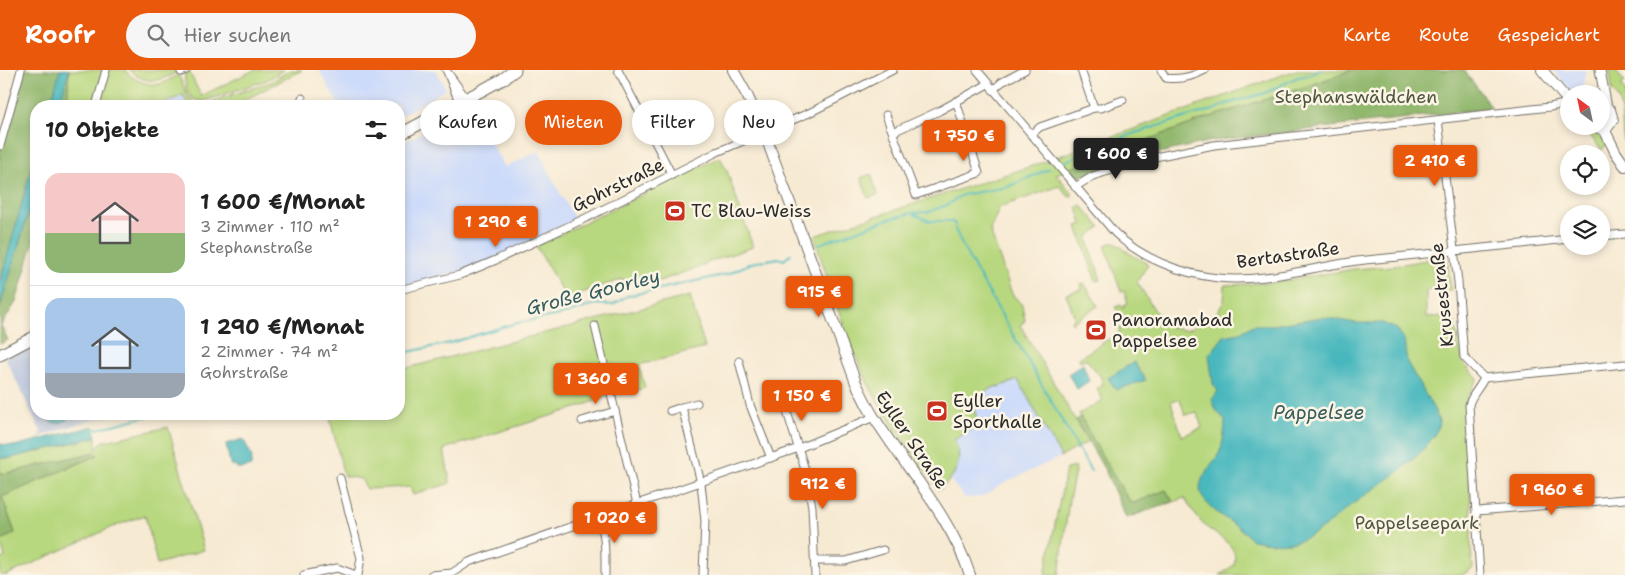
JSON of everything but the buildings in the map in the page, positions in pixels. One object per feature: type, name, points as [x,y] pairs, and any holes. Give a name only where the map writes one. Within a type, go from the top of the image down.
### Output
[{"type":"main road","points":[[405,125],[515,70]]},
{"type":"main road","name":"Eyller Straße","points":[[733,70],[749,100]]},
{"type":"main road","points":[[1542,70],[1560,91]]},
{"type":"main road","points":[[405,131],[461,97]]},
{"type":"main road","points":[[1608,135],[1616,153],[1625,166]]},
{"type":"main road","name":"Eyller Straße","points":[[769,145],[856,383],[874,418],[941,514],[963,553],[970,575]]},
{"type":"main road","points":[[0,355],[30,339]]},
{"type":"street","points":[[0,146],[21,70]]},
{"type":"street","points":[[98,100],[106,70]]},
{"type":"street","points":[[447,70],[461,97]]},
{"type":"street","points":[[618,70],[672,175]]},
{"type":"street","name":"Gohrstraße","points":[[794,119],[893,70]]},
{"type":"street","name":"Bertastraße","points":[[977,70],[1111,229],[1131,247],[1153,258],[1203,275],[1226,278],[1259,277],[1360,260],[1560,241]]},
{"type":"street","points":[[994,90],[1002,82],[1025,70]]},
{"type":"street","points":[[1081,70],[1094,108]]},
{"type":"street","points":[[1161,70],[1166,78],[1173,79],[1196,75],[1206,70]]},
{"type":"street","points":[[1598,85],[1599,70]]},
{"type":"street","points":[[1599,70],[1601,85]]},
{"type":"street","points":[[893,132],[956,102],[988,84]]},
{"type":"street","points":[[1031,135],[1040,127],[1123,100]]},
{"type":"street","points":[[886,115],[916,195],[979,173],[956,102]]},
{"type":"street","points":[[1075,187],[1093,176],[1168,153],[1254,139],[1560,105]]},
{"type":"street","name":"Krusestraße","points":[[1438,120],[1458,282],[1464,357],[1484,378]]},
{"type":"street","name":"Gohrstraße","points":[[405,289],[460,275],[496,260],[733,145]]},
{"type":"street","points":[[1610,235],[1625,234]]},
{"type":"street","points":[[595,326],[636,504]]},
{"type":"street","points":[[740,361],[750,405],[771,458]]},
{"type":"street","points":[[1480,575],[1477,556],[1469,405],[1470,399],[1484,378],[1625,364]]},
{"type":"street","points":[[784,402],[799,448],[812,507],[815,575]]},
{"type":"street","points":[[670,411],[697,403]]},
{"type":"street","points":[[682,408],[700,483],[705,521],[703,575]]},
{"type":"street","points":[[582,421],[615,411]]},
{"type":"street","points":[[431,575],[452,574],[469,562],[771,458],[874,418]]},
{"type":"street","points":[[304,575],[337,568],[346,573],[357,575],[361,558],[340,478]]},
{"type":"street","points":[[1476,511],[1625,499]]},
{"type":"street","points":[[599,518],[602,524],[605,552],[605,575]]},
{"type":"street","points":[[815,562],[846,561],[883,550]]},
{"type":"shaded area","points":[[319,70],[436,70],[446,89],[428,100],[420,100],[420,104],[405,113],[405,100],[336,100]]},
{"type":"shaded area","points":[[1553,70],[1586,70],[1583,85],[1566,85]]},
{"type":"shaded area","points":[[183,94],[186,100],[171,100]]},
{"type":"shaded area","points":[[420,133],[420,145],[492,145],[505,167],[539,151],[575,219],[493,259],[461,272],[405,286],[405,142]]},
{"type":"shaded area","points":[[30,340],[30,409],[3,354]]},
{"type":"shaded area","points":[[1018,380],[1061,457],[1008,481],[982,497],[965,498],[951,481],[959,454],[954,440],[972,429],[971,398],[989,391],[989,389]]},
{"type":"shaded area","points":[[35,420],[92,420],[39,437],[41,432]]},
{"type":"green space","points":[[21,70],[69,70],[67,100],[30,100],[30,254],[16,302],[1,326],[8,340],[0,344],[0,146]]},
{"type":"green space","points":[[69,70],[103,70],[96,100],[67,100]]},
{"type":"green space","points":[[108,70],[125,70],[131,76],[149,84],[164,83],[178,75],[191,100],[186,100],[183,95],[172,100],[100,100]]},
{"type":"green space","points":[[129,70],[181,70],[168,77],[149,80],[142,79]]},
{"type":"green space","points":[[254,70],[284,70],[267,80],[207,100],[196,100],[188,93],[185,73],[189,71],[201,96]]},
{"type":"green space","points":[[290,70],[302,70],[244,100],[216,100],[271,82]]},
{"type":"green space","points":[[1296,70],[1352,70],[1207,118],[1056,174],[1072,193],[1072,196],[1069,197],[1060,186],[1000,207],[990,230],[1012,294],[1022,305],[1025,321],[1020,325],[1088,442],[1061,457],[1018,380],[997,386],[971,398],[977,423],[972,429],[954,440],[959,454],[957,468],[950,480],[939,490],[891,422],[866,379],[844,327],[814,236],[1035,165]]},
{"type":"green space","name":"Stephanswäldchen","points":[[1352,70],[1464,70],[1492,108],[1212,141],[1150,155],[1075,178],[1068,169],[1207,118]]},
{"type":"green space","points":[[1610,70],[1614,70],[1625,82],[1621,86],[1625,91],[1625,145],[1621,108],[1616,95],[1612,91]]},
{"type":"green space","points":[[1590,135],[1601,135],[1606,145],[1598,145]]},
{"type":"green space","name":"TC Blau-Weiss","points":[[720,157],[727,171],[753,247],[648,285],[623,279],[566,298],[536,246]]},
{"type":"green space","points":[[871,174],[878,195],[868,198],[861,178]]},
{"type":"green space","points":[[1081,205],[1100,227],[1087,238],[1101,280],[1096,281],[1077,226],[1082,224],[1077,207]]},
{"type":"green space","name":"Pappelseepark","points":[[1114,242],[1148,264],[1137,282],[1162,322],[1170,327],[1183,330],[1192,328],[1217,312],[1224,302],[1225,285],[1271,283],[1354,269],[1393,266],[1447,256],[1451,290],[1426,290],[1426,317],[1453,316],[1463,363],[1478,378],[1467,397],[1473,568],[1462,575],[1220,575],[1234,565],[1234,551],[1226,541],[1203,524],[1185,498],[1173,502],[1166,490],[1134,503],[1130,502],[1079,414],[1103,400],[1097,389],[1102,385],[1101,377],[1086,359],[1080,361],[1079,358],[1120,332],[1119,329],[1126,323],[1115,307],[1121,305],[1124,308],[1124,305],[1128,303],[1124,291],[1121,292],[1105,245]],"holes":[[[1180,399],[1185,415],[1197,412],[1202,428],[1182,436],[1171,402]]]},
{"type":"green space","points":[[1084,283],[1098,306],[1072,323],[1071,321],[1075,318],[1066,294],[1082,289],[1081,284]]},
{"type":"green space","points":[[690,296],[705,348],[639,365],[645,388],[609,396],[444,449],[450,483],[413,495],[410,487],[367,489],[361,479],[344,476],[330,420],[405,420],[405,368]]},
{"type":"green space","points":[[1081,417],[1130,502],[1134,503],[1166,490],[1173,502],[1126,518],[1106,472],[1076,420]]},
{"type":"green space","points":[[168,427],[204,550],[157,564],[145,515],[115,526],[7,575],[0,575],[0,560],[5,557],[0,541],[15,533],[2,497],[98,455],[95,452],[4,474],[0,472],[0,458],[11,458],[96,437],[96,450],[102,442]]},
{"type":"green space","points":[[95,452],[98,455],[2,497],[15,533],[0,541],[0,472],[4,474]]},
{"type":"green space","points":[[1076,467],[1069,500],[1059,575],[1045,575],[1066,469]]},
{"type":"water","points":[[60,70],[69,70],[61,100],[52,100]]},
{"type":"water","points":[[30,174],[30,208],[0,307],[0,282]]},
{"type":"water","name":"Pappelsee","points":[[1322,317],[1356,323],[1382,323],[1397,329],[1404,339],[1407,362],[1435,411],[1440,424],[1425,447],[1415,458],[1309,537],[1289,543],[1252,540],[1247,534],[1211,507],[1201,495],[1200,489],[1203,478],[1221,449],[1225,424],[1225,420],[1216,410],[1212,400],[1218,391],[1213,384],[1209,355],[1224,336],[1240,333],[1253,325],[1273,325]]},
{"type":"water","points":[[1134,362],[1146,380],[1116,390],[1108,378]]},
{"type":"water","points":[[1083,364],[1089,381],[1077,389],[1068,374]]},
{"type":"water","points":[[48,420],[66,420],[57,423]]},
{"type":"water","points":[[94,426],[96,437],[11,458],[0,458],[0,444],[14,446]]},
{"type":"water","points":[[243,439],[252,458],[251,466],[240,469],[230,464],[226,444]]},
{"type":"waterway","name":"Große Goorley","points":[[1065,162],[1083,152],[1104,147],[1126,136],[1265,93],[1298,77],[1320,70]]},
{"type":"waterway","name":"Große Goorley","points":[[819,244],[889,219],[912,213],[928,212],[947,205],[962,195],[1007,187],[1049,169]]},
{"type":"waterway","points":[[914,214],[929,221],[950,221],[955,226]]},
{"type":"waterway","points":[[955,229],[965,251],[1091,471]]},
{"type":"waterway","name":"Große Goorley","points":[[405,353],[450,343],[513,324],[569,313],[595,304],[613,305],[627,296],[728,274],[751,263],[778,258],[784,260],[791,254]]},
{"type":"waterway","name":"Große Goorley","points":[[93,430],[132,420]]},
{"type":"place","name":"TC Blau-Weiss","points":[[675,211]]},
{"type":"place","name":"Panoramabad Pappelsee","points":[[1096,330]]},
{"type":"place","name":"Eyller Sporthalle","points":[[937,411]]}]
